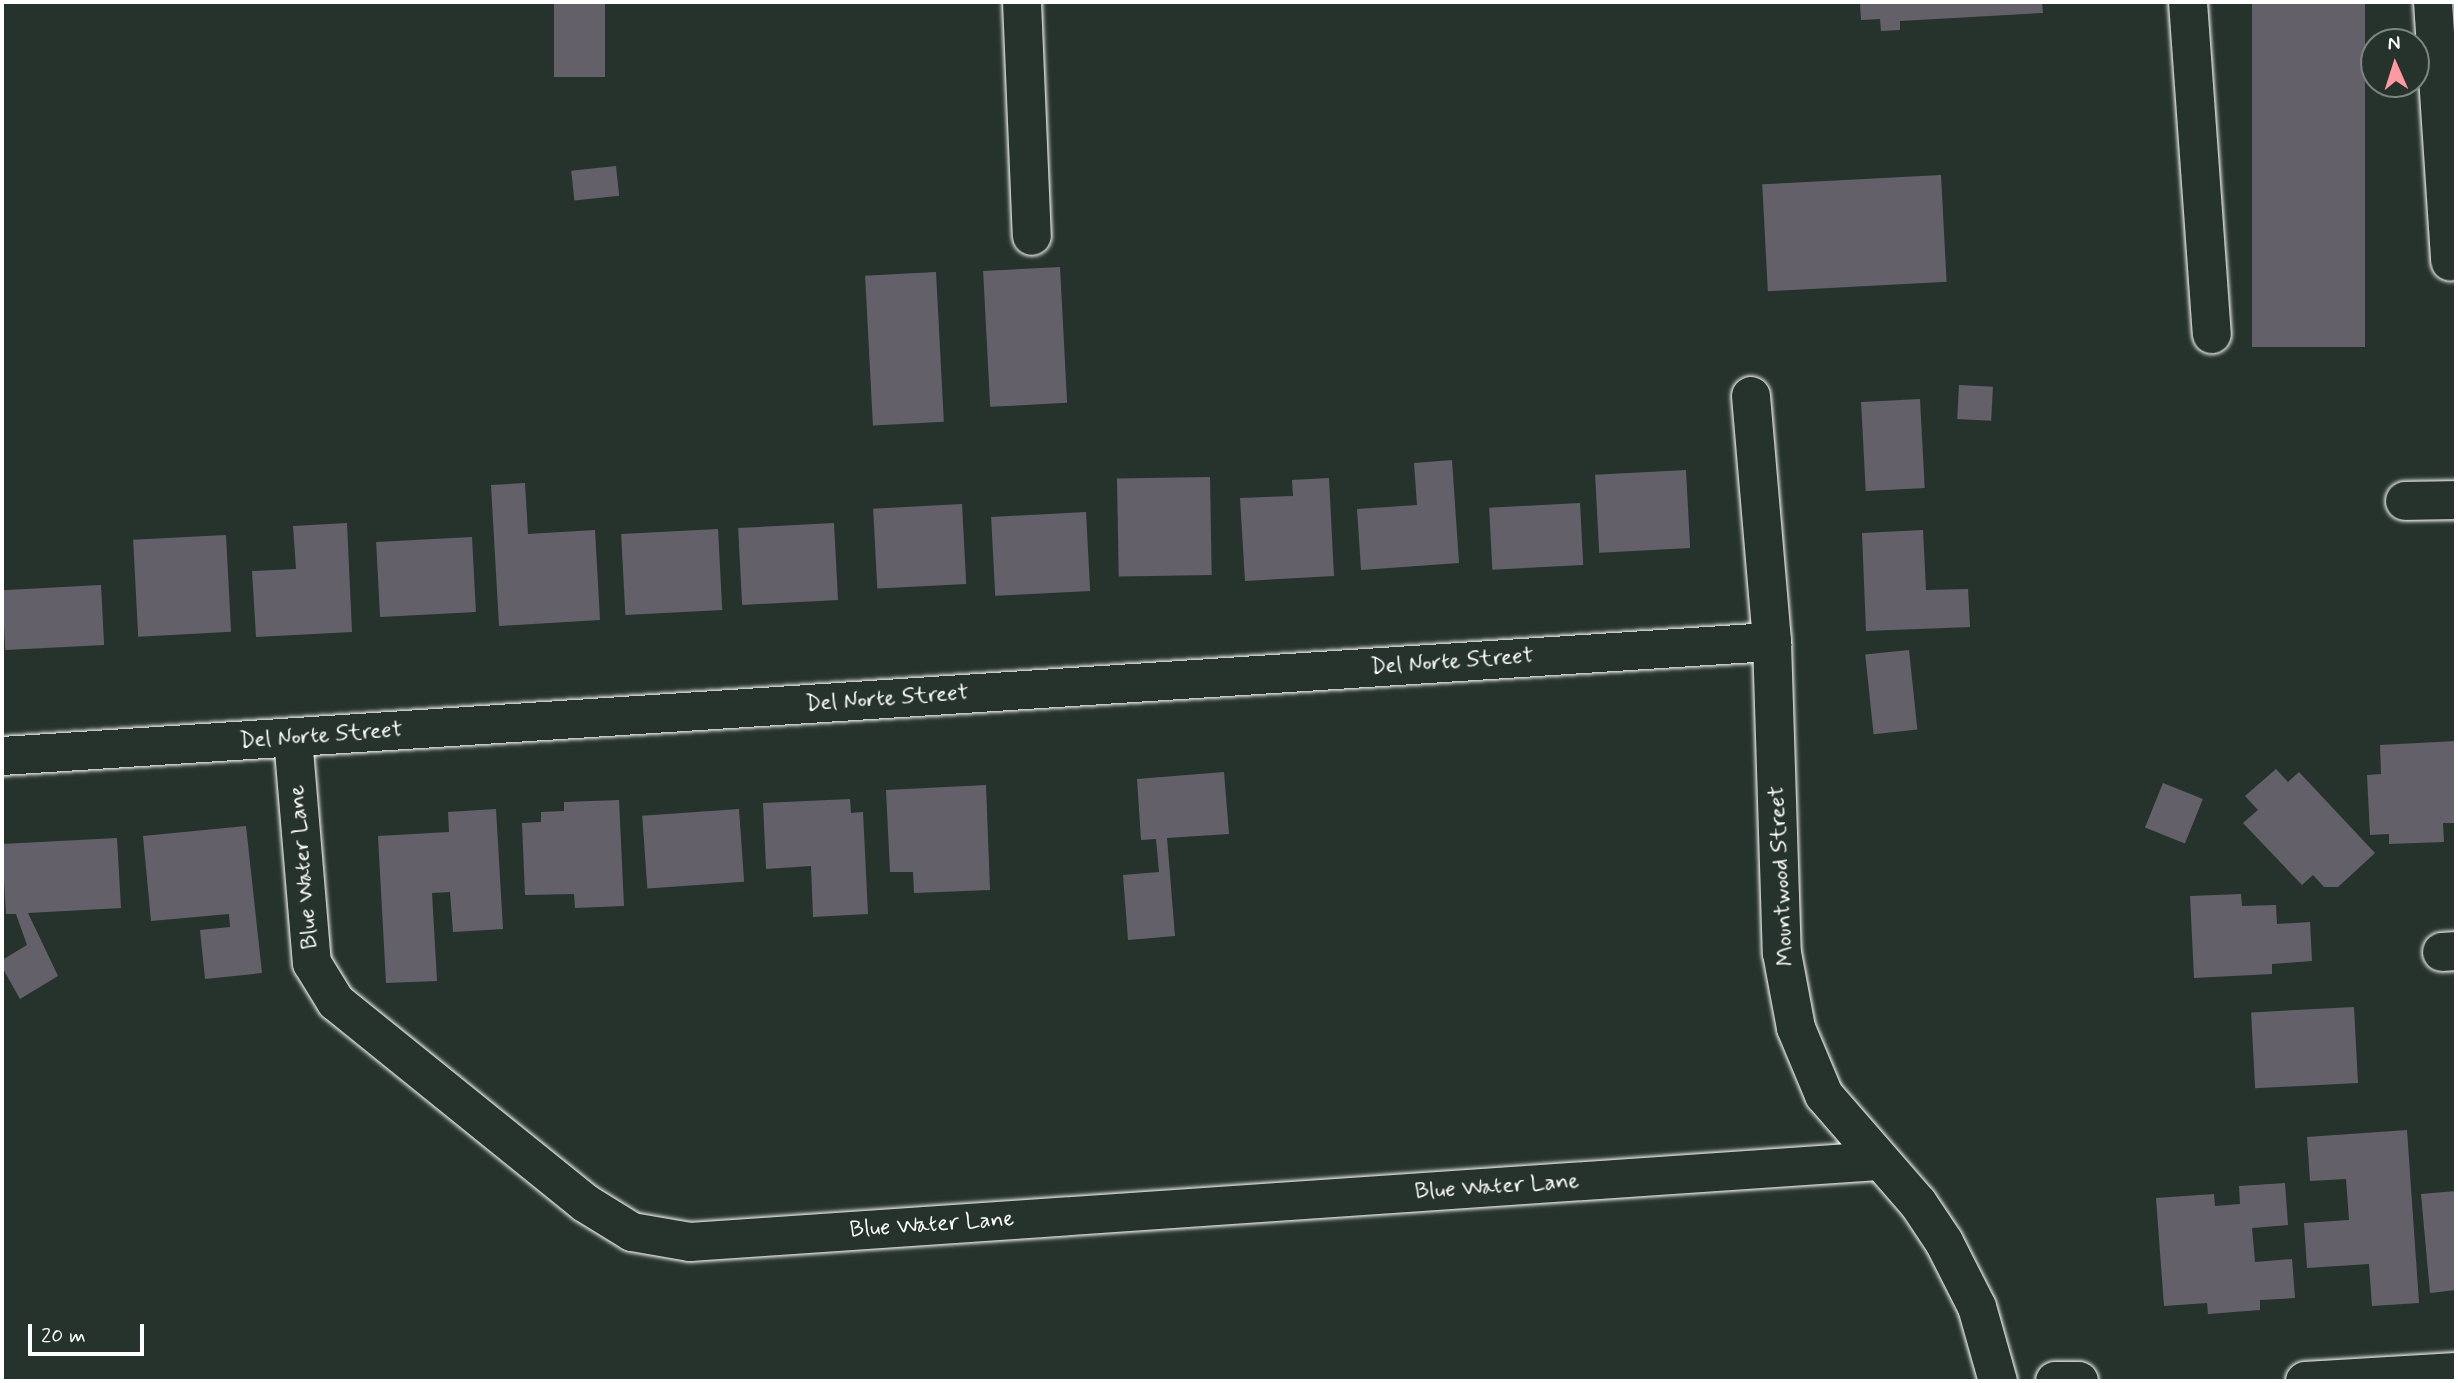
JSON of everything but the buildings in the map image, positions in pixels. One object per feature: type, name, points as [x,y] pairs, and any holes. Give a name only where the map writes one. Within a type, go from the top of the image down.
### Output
[{"type":"street","points":[[1022,2],[1032,236]]},
{"type":"street","points":[[2188,2],[2212,334]]},
{"type":"street","points":[[2433,2],[2450,261]]},
{"type":"street","name":"Mountwood Street","points":[[1751,396],[1772,642],[1782,954],[1796,1028],[1824,1095],[1878,1161],[1918,1203],[1944,1242],[1978,1307],[1998,1381]]},
{"type":"street","points":[[2405,501],[2456,500]]},
{"type":"street","name":"Del Norte Street","points":[[2,756],[1772,642]]},
{"type":"street","name":"Blue Water Lane","points":[[293,738],[312,963],[336,1002],[584,1203],[632,1232],[690,1242],[1878,1161]]},
{"type":"street","points":[[2305,1381],[2456,1372]]},
{"type":"street","points":[[2055,1381],[2079,1381]]}]
